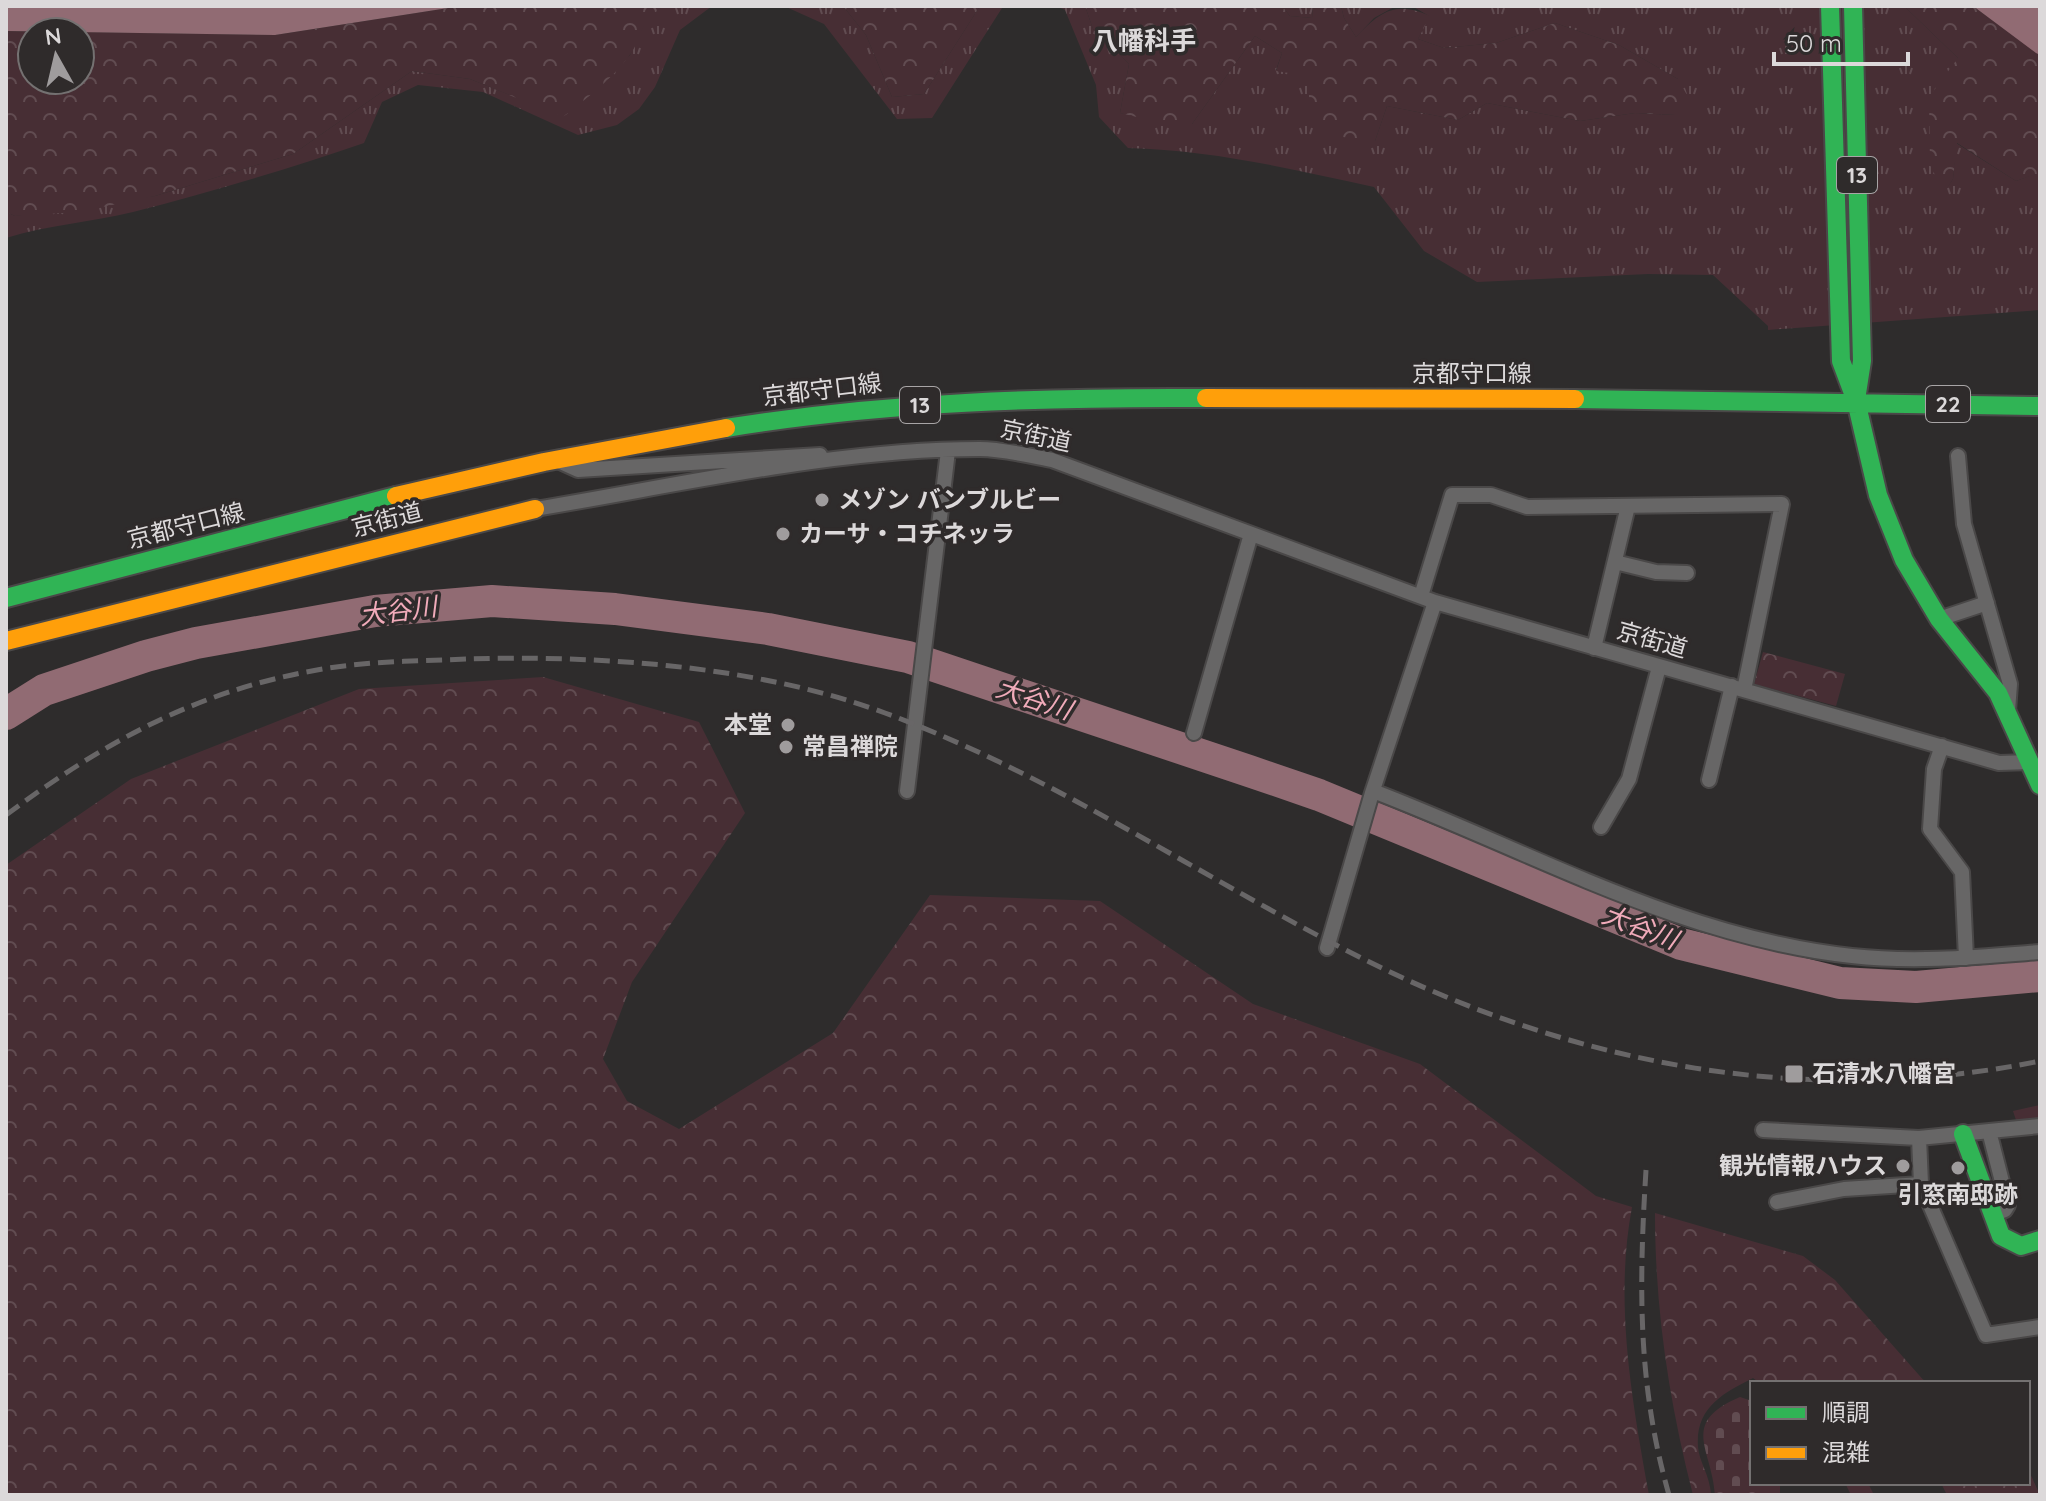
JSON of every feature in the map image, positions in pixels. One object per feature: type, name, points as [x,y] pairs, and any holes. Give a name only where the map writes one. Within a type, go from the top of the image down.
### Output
[{"type":"main road","name":"13","points":[[1830,6],[1839,342],[1841,361],[1856,401]]},
{"type":"main road","name":"13","points":[[1853,6],[1862,343],[1856,401]]},
{"type":"main road","name":"京都守口線","points":[[6,598],[552,458],[756,422],[878,407],[998,400],[1856,401]]},
{"type":"main road","name":"22","points":[[1856,401],[2040,406]]},
{"type":"main road","points":[[1856,401],[1870,467],[1904,560],[1939,619],[1998,693],[2037,774]]},
{"type":"main road","name":"京街道","points":[[6,641],[535,509]]},
{"type":"main road","points":[[1963,1134],[2001,1236],[2021,1246],[2040,1240]]},
{"type":"street","name":"京街道","points":[[535,509],[873,455],[983,449],[1052,460],[1435,602],[2037,774]]},
{"type":"street","points":[[907,791],[948,451]]},
{"type":"street","points":[[552,458],[578,470],[785,456],[873,455]]},
{"type":"street","points":[[1958,456],[1964,524],[2010,684],[2008,712]]},
{"type":"street","points":[[1421,596],[1452,495],[1491,495],[1527,507],[1782,504],[1738,688],[1709,780]]},
{"type":"street","points":[[1594,648],[1628,506]]},
{"type":"street","points":[[1194,733],[1251,534]]},
{"type":"street","points":[[1615,562],[1656,572],[1687,573]]},
{"type":"street","points":[[1327,948],[1372,792],[1435,602]]},
{"type":"street","points":[[1939,619],[1987,603]]},
{"type":"street","points":[[1601,827],[1629,779],[1659,667]]},
{"type":"street","points":[[1942,746],[1934,769],[1930,829],[1962,872],[1966,958]]},
{"type":"street","points":[[1372,792],[1579,879],[1749,937],[1850,956],[1915,961],[2040,952]]},
{"type":"street","points":[[1763,1130],[1919,1138],[2040,1126]]},
{"type":"street","points":[[1989,1131],[2008,1205],[2005,1210],[1992,1215]]},
{"type":"street","points":[[1919,1138],[1921,1184],[1986,1335],[2040,1327]]},
{"type":"street","points":[[1777,1202],[1844,1189],[1921,1184]]},
{"type":"green space","points":[[461,6],[664,6],[649,18],[634,49],[622,65],[563,117],[470,79],[412,71],[293,154],[155,196],[79,212],[15,216],[6,212],[6,31],[16,31],[16,96],[96,96],[96,32],[275,35]]},
{"type":"green space","points":[[664,6],[712,6],[680,30],[655,87],[639,109],[617,125],[578,135],[483,92],[418,85],[382,102],[364,143],[162,204],[6,238],[6,212],[15,216],[155,196],[293,154],[412,71],[470,79],[563,116],[630,55],[648,16]]},
{"type":"green space","points":[[784,6],[843,6],[866,35],[892,97],[924,94],[980,6],[1008,6],[1002,8],[932,118],[897,119],[824,24]]},
{"type":"green space","points":[[843,6],[980,6],[924,94],[892,97],[866,35]]},
{"type":"green space","points":[[1057,6],[1085,6],[1093,29],[1129,64],[1120,113],[1192,124],[1255,36],[1282,53],[1276,70],[1309,75],[1375,141],[1387,106],[1458,120],[1487,103],[1580,121],[1635,113],[1675,115],[1678,79],[1619,45],[1555,23],[1496,43],[1444,48],[1418,39],[1429,16],[1412,6],[1904,6],[1958,58],[1944,192],[1953,179],[1956,143],[2016,181],[2040,172],[2040,310],[1768,330],[1768,326],[1713,275],[1648,274],[1477,282],[1424,251],[1374,187],[1221,156],[1128,148],[1099,117],[1096,85],[1065,10]]},
{"type":"green space","points":[[1085,6],[1282,6],[1290,16],[1312,18],[1313,6],[1341,6],[1344,18],[1356,37],[1381,15],[1407,9],[1430,16],[1418,39],[1444,48],[1496,43],[1555,23],[1619,45],[1678,79],[1696,111],[1675,115],[1635,113],[1580,121],[1487,103],[1458,120],[1387,106],[1375,141],[1335,136],[1309,108],[1309,76],[1276,71],[1282,53],[1255,36],[1192,124],[1166,124],[1120,113],[1129,64],[1093,29]]},
{"type":"green space","points":[[1282,6],[1313,6],[1312,18],[1290,16]]},
{"type":"green space","points":[[1341,6],[1396,6],[1374,18],[1356,37],[1344,18]]},
{"type":"green space","points":[[1904,6],[1973,6],[2040,55],[2039,173],[2016,181],[1957,143],[1953,179],[1944,193],[1930,165],[1929,97],[1958,58]]},
{"type":"green space","points":[[1763,652],[1845,674],[1836,706],[1754,684]]},
{"type":"green space","points":[[543,677],[699,722],[745,813],[632,982],[603,1059],[627,1101],[679,1129],[833,1033],[930,895],[1100,901],[1253,1004],[1420,1064],[1596,1196],[1632,1207],[1625,1279],[1627,1351],[1649,1495],[6,1495],[6,865],[131,779],[359,689]]},
{"type":"green space","points":[[2040,1105],[2040,1118],[2016,1120],[2013,1111]]},
{"type":"green space","points":[[1655,1213],[1803,1256],[1835,1280],[1924,1381],[1757,1381],[1753,1378],[1722,1396],[1706,1412],[1698,1433],[1698,1447],[1711,1495],[1693,1495],[1665,1355]]},
{"type":"green space","points":[[1740,1397],[1750,1400],[1750,1485],[1780,1485],[1780,1495],[1715,1495],[1704,1427],[1721,1407]]},
{"type":"green space","points":[[2030,1473],[2040,1495],[1947,1495],[1942,1485],[2030,1485]]},
{"type":"green space","points":[[1846,1485],[1869,1485],[1874,1495],[1851,1495]]},
{"type":"shaded area","points":[[6,6],[461,6],[275,35],[96,32],[96,16],[16,16],[16,31],[6,31]]},
{"type":"shaded area","points":[[1973,6],[2040,6],[2040,55],[2036,53]]},
{"type":"waterway","name":"大谷川","points":[[6,714],[44,690],[146,656],[196,643],[375,611],[492,601],[615,609],[768,629],[908,657],[1319,795],[1681,944],[1840,983],[1916,987],[2040,976]]},
{"type":"railway","points":[[6,815],[78,765],[152,723],[231,691],[273,679],[354,665],[468,659],[572,659],[680,667],[786,684],[836,697],[944,737],[1059,792],[1282,916],[1421,986],[1505,1020],[1591,1046],[1679,1065],[1768,1077],[1858,1080],[1948,1075],[2040,1061]]},
{"type":"railway","points":[[1646,1170],[1642,1253],[1643,1333],[1651,1413],[1669,1495]]},
{"type":"traffic: fast","points":[[1830,6],[1841,361],[1856,401]]},
{"type":"traffic: fast","points":[[1853,6],[1862,361],[1856,400]]},
{"type":"traffic: fast","points":[[726,428],[846,412],[966,403],[1206,398]]},
{"type":"traffic: fast","points":[[1575,399],[2040,406]]},
{"type":"traffic: fast","points":[[1856,401],[1878,495],[1904,560],[1939,619],[1998,693],[2040,785]]},
{"type":"traffic: fast","points":[[6,598],[396,496]]},
{"type":"traffic: fast","points":[[1963,1134],[2001,1236],[2021,1246],[2040,1240]]},
{"type":"traffic: slow","points":[[1206,398],[1575,399]]},
{"type":"traffic: slow","points":[[396,496],[544,462],[726,428]]},
{"type":"traffic: slow","points":[[6,641],[535,509]]},
{"type":"place","name":"メゾン バンブルビー","points":[[822,500]]},
{"type":"place","name":"カーサ・コチネッラ","points":[[783,534]]},
{"type":"place","name":"本堂","points":[[788,725]]},
{"type":"place","name":"常昌禅院","points":[[786,747]]},
{"type":"place","name":"石清水八幡宮","points":[[1794,1074]]},
{"type":"place","name":"観光情報ハウス","points":[[1903,1166]]},
{"type":"place","name":"引窓南邸跡","points":[[1958,1168]]},
{"type":"district","name":"八幡科手","points":[[1144,41]]}]
